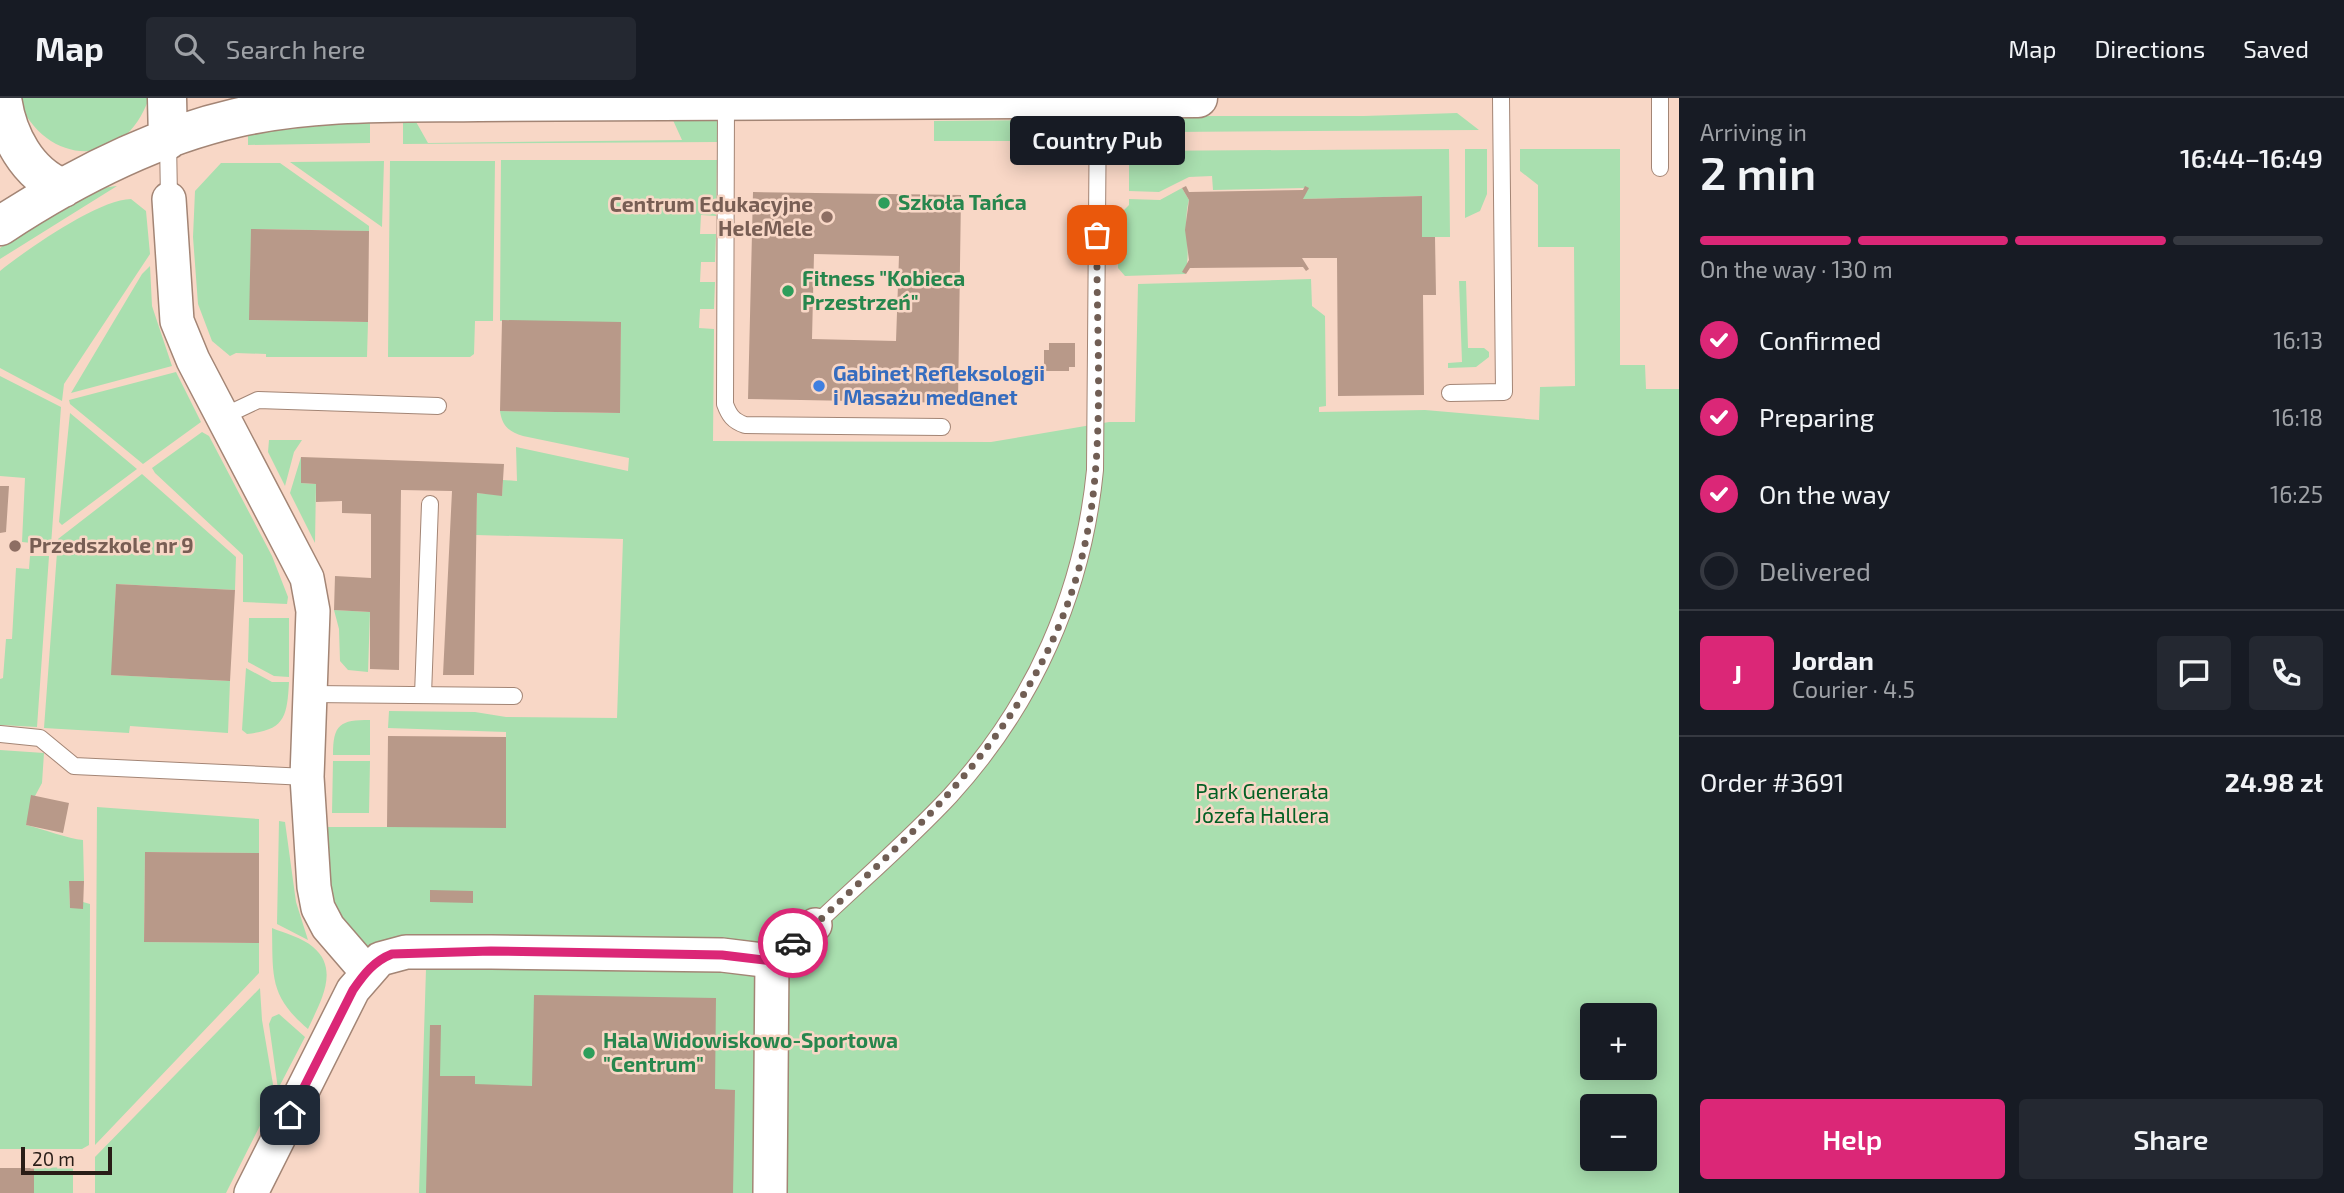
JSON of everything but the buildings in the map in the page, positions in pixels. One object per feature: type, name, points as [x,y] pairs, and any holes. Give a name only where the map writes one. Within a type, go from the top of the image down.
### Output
[{"type":"street","points":[[2,98],[8,126],[26,158],[46,179],[63,188]]},
{"type":"street","points":[[167,98],[168,140]]},
{"type":"street","points":[[0,226],[63,188],[168,140],[235,118],[318,107],[374,103],[1198,98]]},
{"type":"street","points":[[169,199],[177,321],[193,359],[307,578],[313,611],[307,777],[308,827],[318,908],[328,927],[366,971]]},
{"type":"street","points":[[251,1193],[339,1017],[366,971],[380,959],[406,952],[722,955],[772,961],[815,925]]},
{"type":"street","points":[[770,1193],[772,961]]},
{"type":"lane","points":[[815,925],[920,825],[976,763],[1042,666],[1074,583],[1091,511],[1095,470],[1098,98]]},
{"type":"lane","points":[[1450,393],[1504,392],[1501,98]]},
{"type":"lane","points":[[1660,98],[1660,167]]},
{"type":"lane","points":[[726,101],[725,404],[729,413],[735,421],[744,425],[942,427]]},
{"type":"lane","points":[[168,140],[169,199]]},
{"type":"lane","points":[[224,416],[258,400],[438,405]]},
{"type":"lane","points":[[423,695],[430,504]]},
{"type":"lane","points":[[312,694],[514,696]]},
{"type":"lane","points":[[0,734],[40,738],[74,766],[307,777]]},
{"type":"green space","points":[[17,98],[149,98],[137,122],[122,138],[104,148],[84,151],[64,148],[46,137],[30,121]]},
{"type":"green space","points":[[1457,113],[1479,130],[1168,132],[1168,116]]},
{"type":"green space","points":[[672,118],[718,118],[718,142],[403,144],[403,120],[415,120],[428,143],[682,140]]},
{"type":"green space","points":[[1035,120],[1057,129],[1072,145],[1079,160],[1060,143],[1046,141],[934,141],[934,121]]},
{"type":"green space","points":[[370,121],[370,143],[248,145],[248,133]]},
{"type":"green space","points":[[1449,149],[1450,237],[1422,237],[1422,196],[1303,199],[1304,188],[1213,190],[1212,176],[1189,177],[1159,192],[1129,191],[1129,157],[1134,151]]},
{"type":"green space","points":[[1465,149],[1487,149],[1487,194],[1480,211],[1465,218]]},
{"type":"green space","name":"Park Generała Józefa Hallera","points":[[1520,149],[1620,149],[1620,365],[1645,365],[1646,389],[1679,389],[1679,1193],[419,1193],[426,969],[382,969],[335,959],[324,827],[506,827],[506,732],[388,728],[389,711],[475,712],[506,717],[617,718],[623,539],[476,535],[477,493],[502,495],[503,480],[517,481],[516,447],[628,471],[629,458],[523,436],[514,433],[502,421],[500,411],[619,413],[621,323],[500,321],[501,160],[717,160],[716,216],[701,215],[700,234],[716,234],[715,262],[701,262],[700,282],[715,282],[714,309],[700,309],[699,328],[714,329],[713,441],[991,442],[1109,422],[1135,422],[1138,284],[1311,279],[1312,306],[1325,316],[1326,406],[1319,407],[1319,412],[1425,410],[1539,420],[1540,387],[1575,386],[1574,247],[1538,247],[1538,185],[1520,171]]},
{"type":"green space","points":[[384,161],[382,227],[290,162]]},
{"type":"green space","points":[[390,161],[495,161],[493,321],[475,321],[474,354],[470,357],[388,357]]},
{"type":"green space","points":[[221,163],[280,163],[369,226],[369,231],[251,229],[250,320],[368,322],[367,357],[266,357],[266,354],[236,353],[230,356],[212,341],[198,304],[193,237],[195,191]]},
{"type":"green space","points":[[117,186],[0,259],[0,248],[40,220],[90,193]]},
{"type":"green space","points":[[1182,188],[1189,200],[1185,274],[1125,276],[1118,268],[1119,215],[1129,205],[1129,199],[1160,200]]},
{"type":"green space","points":[[131,199],[146,211],[150,254],[64,384],[62,401],[0,368],[0,271],[82,216],[117,201]]},
{"type":"green space","points":[[150,266],[152,306],[172,366],[71,393],[142,274]]},
{"type":"green space","points":[[1459,281],[1466,281],[1468,348],[1484,348],[1489,352],[1489,357],[1476,367],[1448,368],[1448,363],[1462,362]]},
{"type":"green space","points":[[176,372],[201,422],[143,464],[70,404],[69,400]]},
{"type":"green space","points":[[0,376],[61,407],[51,545],[22,542],[25,478],[0,476]]},
{"type":"green space","points":[[70,413],[137,469],[62,525],[59,522]]},
{"type":"green space","points":[[202,432],[209,436],[272,556],[288,597],[287,604],[243,602],[243,555],[152,468]]},
{"type":"green space","points":[[269,440],[302,440],[294,452],[285,486],[268,452]]},
{"type":"green space","points":[[301,457],[301,483],[316,484],[315,543],[290,493]]},
{"type":"green space","points":[[142,474],[236,557],[235,590],[116,584],[112,675],[230,681],[228,733],[130,726],[129,733],[44,728],[58,539]]},
{"type":"green space","points":[[30,556],[49,556],[37,727],[0,725],[0,679],[3,678],[6,639],[12,639],[16,568],[29,569]]},
{"type":"green space","points":[[334,610],[370,612],[368,672],[348,670],[340,661],[339,629]]},
{"type":"green space","points":[[249,618],[289,618],[289,677],[274,676],[248,662]]},
{"type":"green space","points":[[246,668],[272,682],[289,682],[282,720],[269,729],[247,734],[242,730]]},
{"type":"green space","points":[[370,720],[370,755],[333,755],[335,736],[340,726],[352,721]]},
{"type":"green space","points":[[0,750],[44,753],[42,783],[26,825],[83,840],[84,881],[69,882],[70,908],[83,908],[83,902],[90,904],[89,1145],[82,1149],[0,1149]]},
{"type":"green space","points":[[333,761],[370,761],[369,813],[332,813]]},
{"type":"green space","points":[[97,807],[259,819],[259,853],[145,852],[144,942],[259,943],[259,973],[95,1145]]},
{"type":"green space","points":[[279,821],[285,822],[296,902],[308,940],[277,924]]},
{"type":"green space","points":[[272,928],[309,944],[321,956],[326,966],[327,976],[322,998],[308,1029],[286,1006],[276,984]]},
{"type":"green space","points":[[260,988],[262,1020],[275,1096],[226,1193],[95,1193],[95,1157]]},
{"type":"green space","points":[[279,1014],[305,1037],[278,1089],[269,1024],[272,1017]]},
{"type":"green space","points":[[73,1167],[73,1193],[34,1193],[34,1168]]},
{"type":"way so far","points":[[793,943],[951,795],[1006,723],[1042,666],[1074,583],[1091,511],[1095,470],[1097,235]]},
{"type":"place","name":"Szkoła Tańca","points":[[884,203]]},
{"type":"place","name":"Centrum Edukacyjne HeleMele","points":[[827,217]]},
{"type":"place","name":"Country Pub","points":[[1097,235]]},
{"type":"place","name":"Fitness \"Kobieca Przestrzeń\"","points":[[788,291]]},
{"type":"place","name":"Gabinet Refleksologii i Masażu med@net","points":[[819,386]]},
{"type":"place","name":"Przedszkole nr 9","points":[[15,546]]},
{"type":"place","name":"Hala Widowiskowo-Sportowa \"Centrum\"","points":[[589,1053]]},
{"type":"route","points":[[290,1115],[353,990],[366,971],[380,959],[392,954],[491,951],[722,955],[772,961],[793,943]]}]
